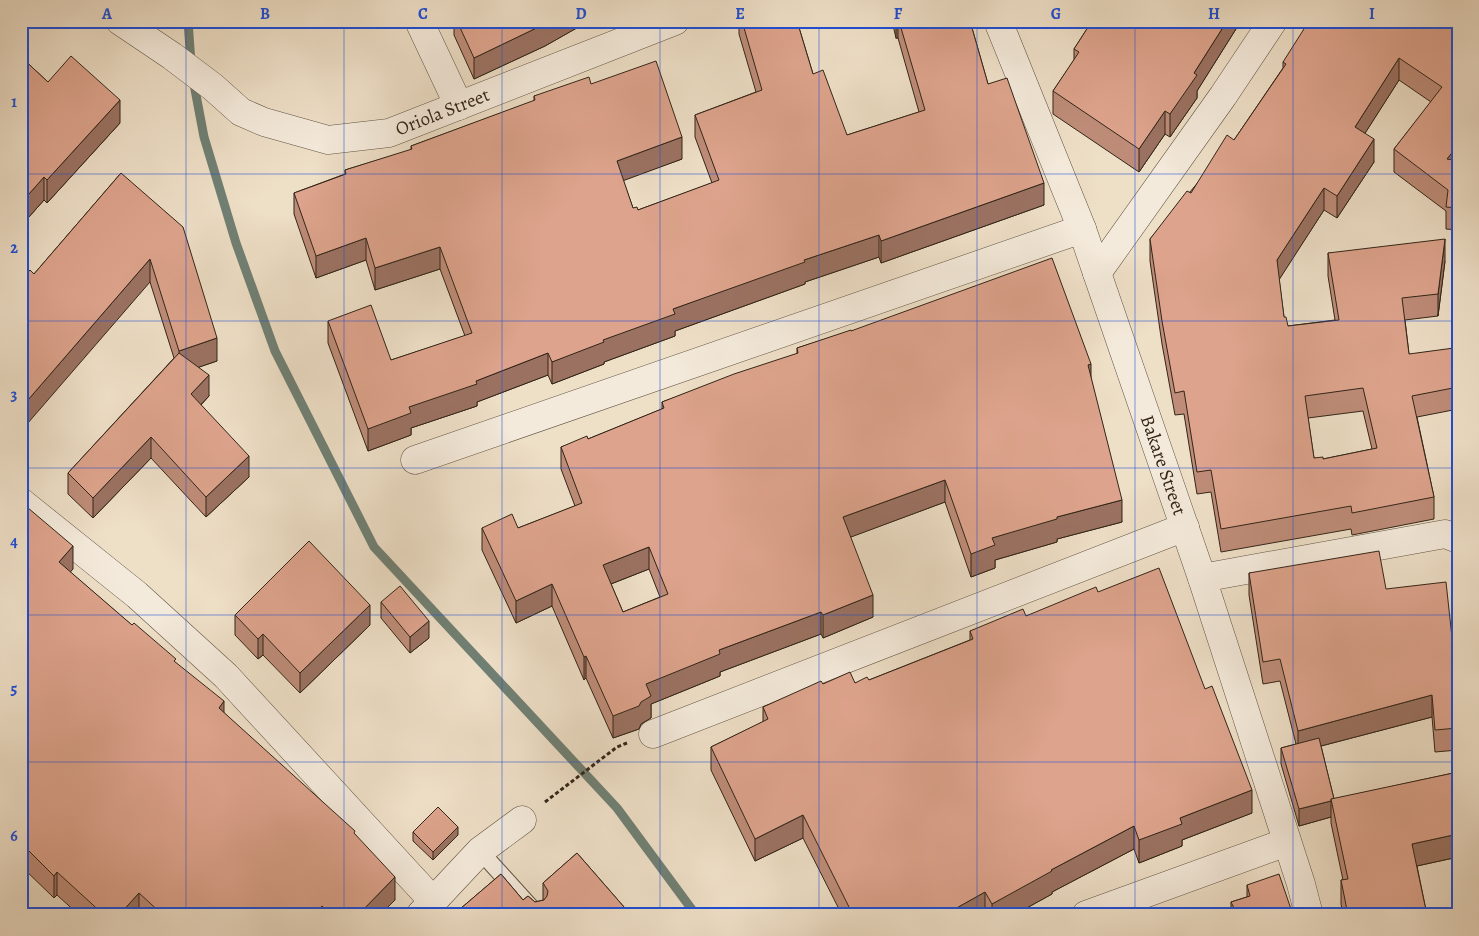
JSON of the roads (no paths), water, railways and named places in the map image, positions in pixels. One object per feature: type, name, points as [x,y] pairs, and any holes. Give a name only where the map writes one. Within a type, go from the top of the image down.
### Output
[{"type":"street","name":"Oriola Street","points":[[120,21],[172,56],[213,87],[241,112],[264,122],[328,140],[389,133],[675,21]]},
{"type":"street","points":[[419,21],[459,106]]},
{"type":"street","name":"Bakare Street","points":[[998,21],[1082,229],[1097,272],[1202,578],[1309,915]]},
{"type":"street","points":[[1097,272],[1223,96],[1273,21]]},
{"type":"street","points":[[415,460],[1082,229]]},
{"type":"street","points":[[21,502],[137,595],[226,676],[427,908],[480,851],[522,820]]},
{"type":"street","points":[[653,734],[1185,528]]},
{"type":"street","points":[[1202,578],[1445,534],[1458,539]]},
{"type":"street","points":[[1086,915],[1287,842]]},
{"type":"lane","points":[[480,851],[538,915]]},
{"type":"waterway","points":[[188,21],[191,63]]},
{"type":"waterway","points":[[193,79],[204,137],[236,243],[275,351],[374,547],[617,808],[696,915]]}]
